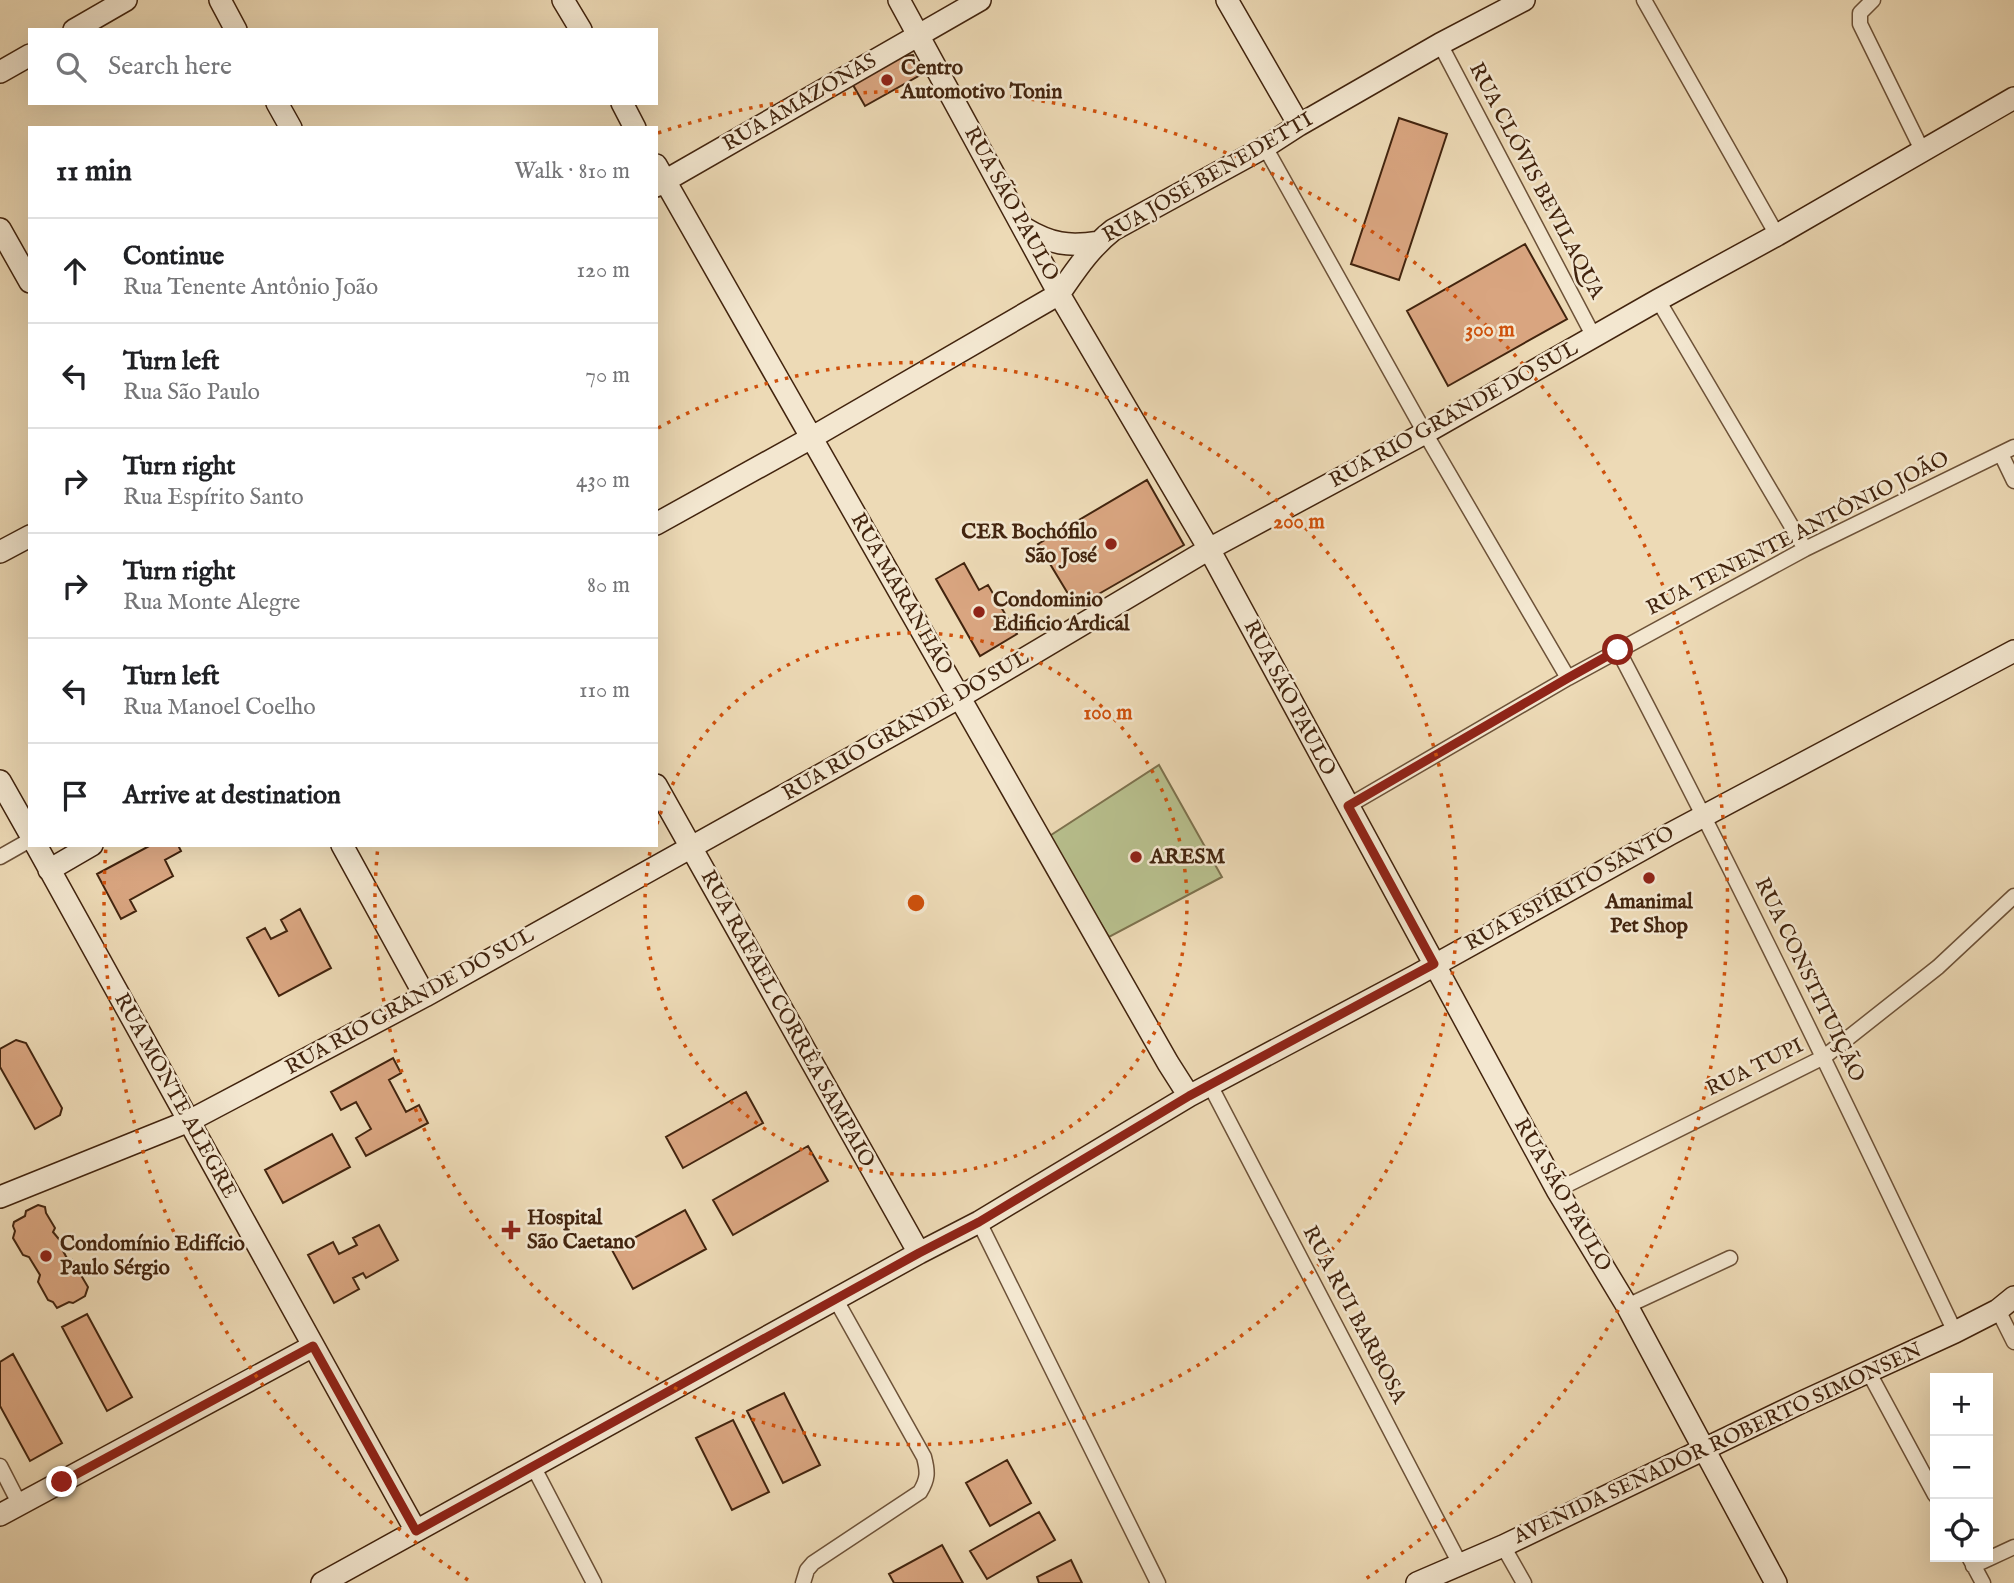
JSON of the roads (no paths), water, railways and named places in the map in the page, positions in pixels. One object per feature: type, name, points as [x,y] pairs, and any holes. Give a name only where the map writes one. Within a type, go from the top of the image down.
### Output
[{"type":"street","points":[[77,28],[126,0]]},
{"type":"street","points":[[220,0],[235,28]]},
{"type":"street","points":[[562,0],[580,28]]},
{"type":"street","name":"RUA SÃO PAULO","points":[[899,0],[1059,294],[1209,550],[1557,1190],[1626,1306],[1776,1583]]},
{"type":"street","name":"RUA AMAZONAS","points":[[659,177],[981,0]]},
{"type":"street","points":[[1227,0],[1298,125]]},
{"type":"street","name":"RUA JOSÉ BENEDETTI","points":[[658,523],[811,438],[1059,294],[1083,259],[1113,230],[1265,147],[1298,125],[1440,44],[1524,0]]},
{"type":"street","points":[[1644,0],[1777,235]]},
{"type":"street","points":[[1873,0],[1860,13],[1860,24],[1922,150]]},
{"type":"street","name":"RUA CLÓVIS BEVILAQUA","points":[[1440,44],[1594,337]]},
{"type":"street","points":[[0,72],[28,56]]},
{"type":"street","name":"RUA RIO GRANDE DO SUL","points":[[0,1197],[189,1121],[425,996],[960,697],[1209,550],[1425,433],[2014,98]]},
{"type":"street","points":[[278,105],[290,126]]},
{"type":"street","points":[[623,105],[634,126]]},
{"type":"street","points":[[1265,147],[1425,433],[1568,678]]},
{"type":"street","name":"RUA MARANHÃO","points":[[659,177],[1189,1096]]},
{"type":"street","points":[[1024,228],[1041,238],[1060,244],[1099,242]]},
{"type":"street","points":[[0,229],[28,278]]},
{"type":"street","points":[[1658,300],[1805,549]]},
{"type":"street","name":"RUA TENENTE ANTÔNIO JOÃO","points":[[1348,806],[1568,678],[1805,549],[2014,447]]},
{"type":"street","points":[[2001,454],[2014,481]]},
{"type":"street","points":[[0,552],[28,537]]},
{"type":"street","name":"RUA CONSTITUIÇÃO","points":[[1618,650],[1705,816],[1955,1332]]},
{"type":"street","name":"RUA ESPÍRITO SANTO","points":[[323,1583],[979,1222],[1189,1096],[2014,651]]},
{"type":"street","points":[[0,781],[28,830]]},
{"type":"street","name":"RUA RAFAEL CORRÊA SAMPAIO","points":[[658,789],[919,1253]]},
{"type":"street","points":[[0,856],[28,841]]},
{"type":"street","name":"RUA MONTE ALEGRE","points":[[37,847],[416,1531]]},
{"type":"street","points":[[49,870],[89,847]]},
{"type":"street","points":[[343,847],[425,996]]},
{"type":"street","name":"RUA TUPI","points":[[1557,1190],[1824,1057],[1938,967],[2014,896]]},
{"type":"street","name":"RUA RUI BARBOSA","points":[[1210,1085],[1460,1564]]},
{"type":"street","points":[[979,1222],[1158,1583]]},
{"type":"street","points":[[1626,1306],[1730,1258]]},
{"type":"street","points":[[803,1583],[807,1570],[813,1563],[920,1492],[928,1480],[924,1457],[836,1300]]},
{"type":"street","points":[[2006,1303],[2014,1342]]},
{"type":"street","name":"AVENIDA SENADOR ROBERTO SIMONSEN","points":[[1417,1583],[1503,1546],[1955,1332],[2006,1303]]},
{"type":"street","points":[[0,1515],[313,1346]]},
{"type":"street","points":[[1868,1371],[1930,1486]]},
{"type":"street","points":[[0,1466],[20,1505]]},
{"type":"street","points":[[533,1466],[594,1583]]},
{"type":"street","points":[[1503,1546],[1524,1583]]},
{"type":"street","points":[[1993,1553],[2014,1546]]},
{"type":"street","points":[[1972,1562],[1983,1583]]},
{"type":"place","name":"Centro Automotivo Tonin","points":[[887,80]]},
{"type":"place","name":"CER Bochófilo São José","points":[[1111,544]]},
{"type":"place","name":"Condominio Edificio Ardical","points":[[979,612]]},
{"type":"place","name":"ARESM","points":[[1136,857]]},
{"type":"place","name":"Amanimal Pet Shop","points":[[1649,878]]},
{"type":"place","name":"Hospital São Caetano","points":[[511,1230]]},
{"type":"place","name":"Condomínio Edifício Paulo Sérgio","points":[[46,1256]]}]
